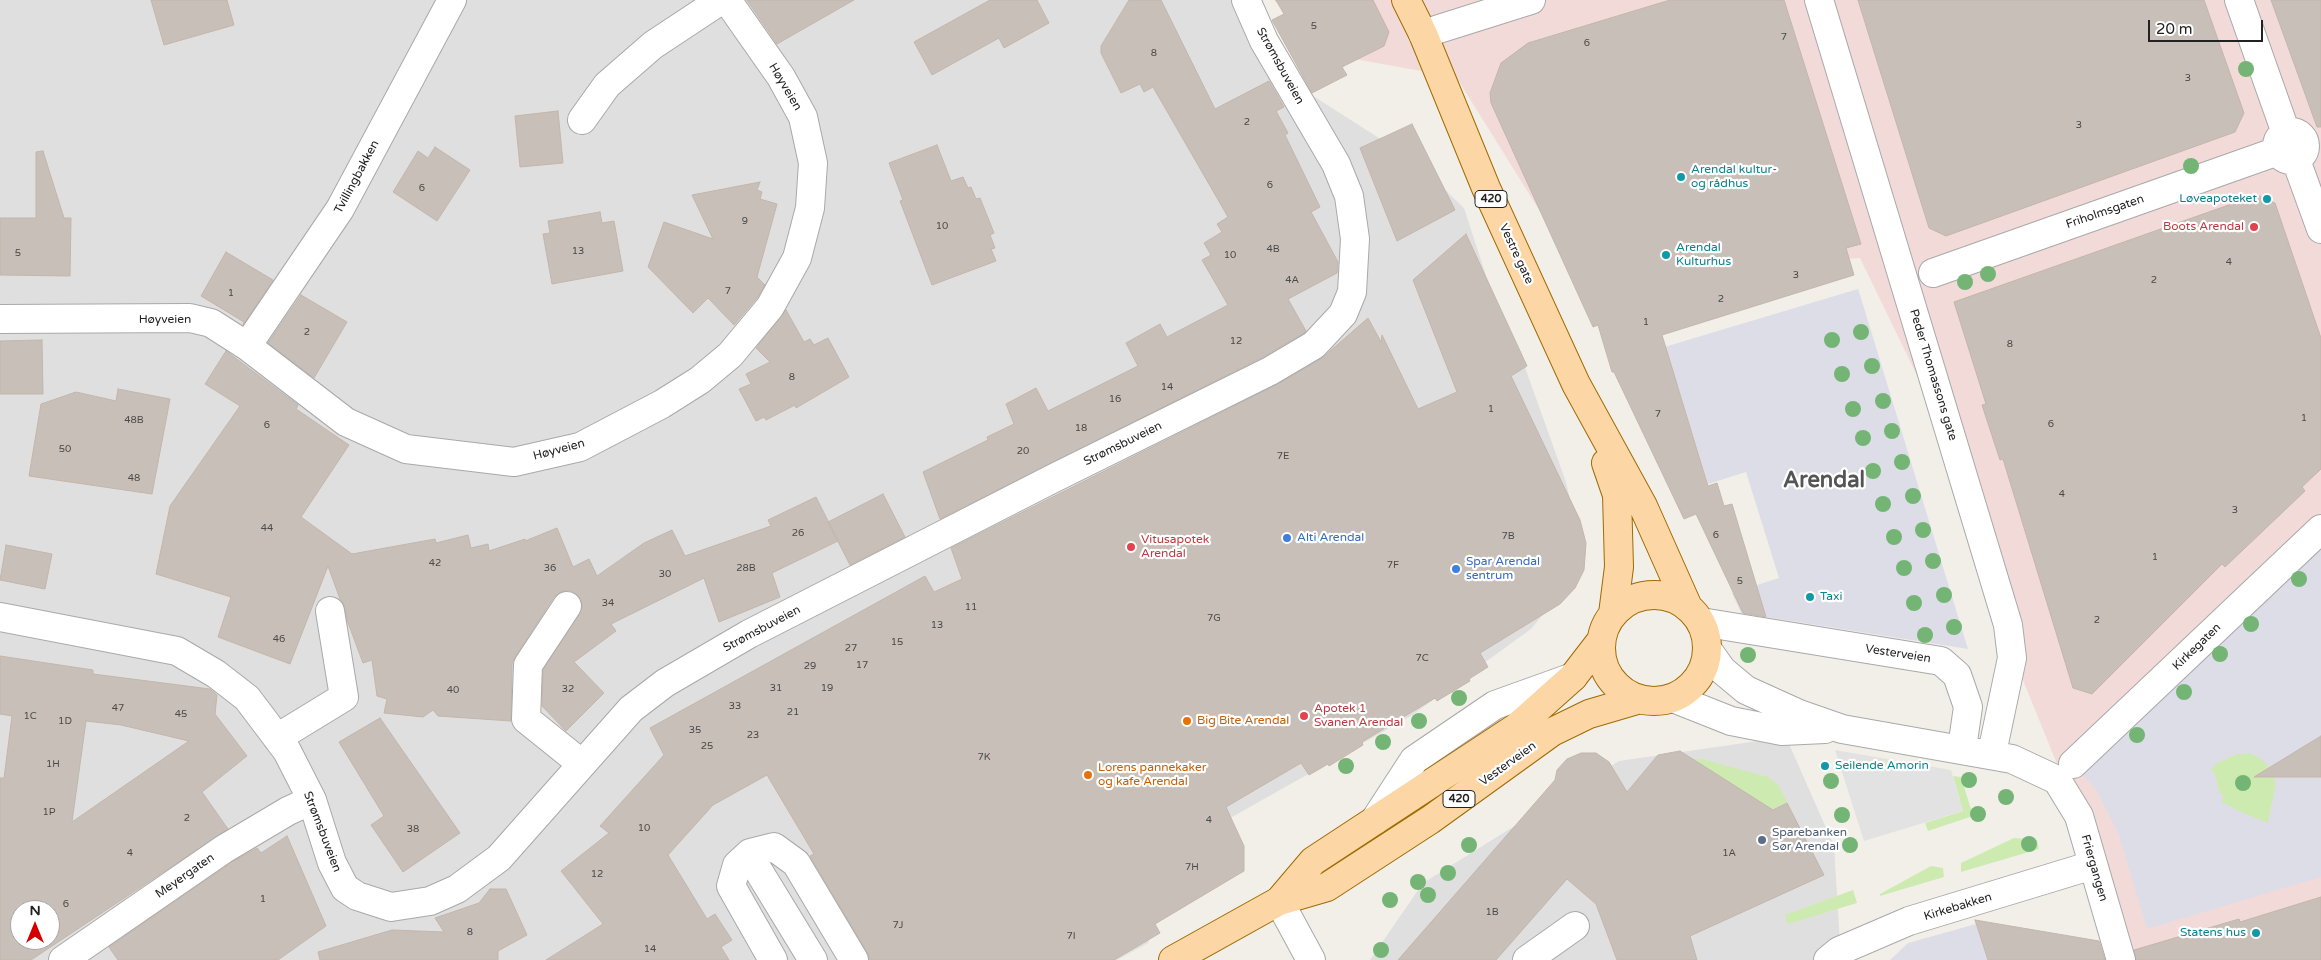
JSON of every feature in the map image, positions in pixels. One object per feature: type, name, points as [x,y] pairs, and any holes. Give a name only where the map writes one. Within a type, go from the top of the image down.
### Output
[{"type":"main road","name":"Vestre gate","points":[[1406,0],[1423,34],[1486,188],[1582,396],[1643,506],[1694,615]]},
{"type":"main road","name":"Vestre gate","points":[[1582,396],[1617,495],[1619,567],[1613,614]]},
{"type":"main road","name":"420","points":[[1641,596],[1666,596],[1694,615],[1706,635],[1707,649],[1704,665],[1698,679],[1686,690],[1672,698],[1656,701],[1640,699],[1626,694],[1614,684],[1606,672],[1601,657],[1600,642],[1604,627],[1613,614],[1625,603],[1641,596]]},
{"type":"main road","name":"Vesterveien","points":[[1279,901],[1314,861],[1517,727],[1572,677],[1600,642]]},
{"type":"main road","name":"Vesterveien","points":[[1172,960],[1279,901],[1327,887],[1430,820],[1552,732],[1589,714],[1640,699]]},
{"type":"street","name":"Tvillingbakken","points":[[247,346],[340,209],[452,0]]},
{"type":"street","points":[[582,120],[608,85],[653,45],[721,0]]},
{"type":"street","name":"Høyveien","points":[[0,319],[39,321],[190,318],[211,323],[247,346],[346,422],[406,449],[514,462],[580,448],[662,404],[700,380],[730,355],[770,307],[797,258],[810,208],[813,163],[802,117],[781,77],[727,0]]},
{"type":"street","name":"Strømsbuveien","points":[[0,617],[177,651],[216,674],[247,698],[287,752],[312,800],[332,863],[345,888],[357,896],[391,907],[430,901],[457,889],[499,858],[631,709],[665,683],[749,634],[1010,500],[1270,371],[1314,345],[1343,314],[1352,292],[1355,239],[1349,196],[1336,164],[1264,41],[1246,0]]},
{"type":"street","points":[[1423,34],[1531,0]]},
{"type":"street","name":"Peder Thomassons gate","points":[[1819,0],[2008,625],[2012,658],[1992,753]]},
{"type":"street","points":[[2239,0],[2287,148],[2321,229]]},
{"type":"street","name":"Friholmsgaten","points":[[1933,273],[2287,148]]},
{"type":"street","name":"Kirkegaten","points":[[2065,772],[2321,529]]},
{"type":"street","points":[[567,606],[528,665],[526,719],[582,764]]},
{"type":"street","points":[[277,738],[344,697],[330,611]]},
{"type":"street","name":"Vesterveien","points":[[1694,615],[1941,662],[1957,675],[1968,707],[1962,748]]},
{"type":"street","points":[[1707,649],[1722,670],[1746,690],[1799,714],[1842,729],[1992,753],[2065,772]]},
{"type":"street","points":[[1672,698],[1731,721],[1782,731],[1842,729]]},
{"type":"street","name":"Friergangen","points":[[2065,772],[2120,960]]},
{"type":"street","name":"Meyergaten","points":[[82,955],[224,849],[288,811],[312,800]]},
{"type":"street","points":[[773,960],[731,886],[737,865],[750,853],[774,847],[796,863],[854,960]]},
{"type":"street","points":[[755,865],[813,960]]},
{"type":"street","name":"Kirkebakken","points":[[1828,960],[1839,951],[1909,921],[2093,865]]},
{"type":"street","points":[[1279,901],[1311,960]]},
{"type":"street","points":[[1527,960],[1574,926]]},
{"type":"shaded area","points":[[0,0],[1231,0],[1299,87],[1415,161],[1464,208],[1503,328],[1522,359],[1566,482],[1585,564],[1531,629],[1411,716],[1225,821],[1162,911],[1148,943],[1117,960],[0,960]]},
{"type":"shaded area","points":[[1274,0],[2321,0],[2321,960],[2125,960],[2081,823],[1994,609],[1924,390],[1860,258],[1634,276],[1559,242],[1455,75],[1443,75],[1316,52]]},
{"type":"shaded area","points":[[1858,289],[1968,649],[1741,613],[1732,593],[1779,578],[1746,472],[1708,484],[1678,386],[1651,351]]},
{"type":"shaded area","points":[[2321,529],[2321,877],[2147,929],[2119,835],[2097,791],[2073,764]],"holes":[[[2249,753],[2257,756],[2267,764],[2273,773],[2276,784],[2268,823],[2238,811],[2222,802],[2223,795],[2219,792],[2214,772],[2210,770],[2217,763],[2237,754]]]},
{"type":"shaded area","points":[[1786,737],[1834,846],[1841,960],[1370,960],[1423,883],[1619,761]]},
{"type":"shaded area","points":[[1835,750],[1951,770],[1963,811],[1864,841]]},
{"type":"shaded area","points":[[1976,924],[1988,960],[1890,960],[1908,943]]},
{"type":"green space","points":[[2249,753],[2257,756],[2267,764],[2273,773],[2276,784],[2268,823],[2238,811],[2222,802],[2214,772],[2209,771],[2217,763],[2237,754]]},
{"type":"green space","points":[[1693,759],[1702,759],[1768,777],[1778,785],[1787,802],[1772,810]]},
{"type":"green space","points":[[1953,776],[1961,777],[1973,816],[1928,831],[1925,823],[1963,811]]},
{"type":"green space","points":[[2014,838],[2037,840],[2039,849],[1961,872],[1961,863]]},
{"type":"green space","points":[[1931,866],[1943,868],[1944,877],[1880,896],[1880,894]]},
{"type":"green space","points":[[1853,890],[1857,903],[1788,924],[1785,915]]},
{"type":"building","points":[[151,0],[227,0],[234,25],[164,45]]},
{"type":"building","points":[[747,0],[854,0],[777,44]]},
{"type":"building","points":[[990,0],[1037,0],[1049,23],[1004,48],[999,38],[932,75],[914,42]]},
{"type":"building","points":[[1129,0],[1161,0],[1215,109],[1269,81],[1284,107],[1276,111],[1288,133],[1285,135],[1320,207],[1311,212],[1338,262],[1337,273],[1288,299],[1306,331],[1304,333],[1263,357],[940,519],[923,472],[988,440],[987,437],[1014,424],[1006,404],[1036,388],[1048,411],[1138,366],[1126,343],[1160,324],[1167,337],[1228,305],[1202,260],[1211,255],[1204,243],[1222,232],[1217,224],[1228,217],[1153,87],[1144,92],[1140,84],[1121,93],[1101,53],[1101,46]]},
{"type":"building","points":[[1276,0],[1373,0],[1389,32],[1384,46],[1342,67],[1347,75],[1312,93],[1272,20],[1284,14]]},
{"type":"building","name":"Arendal kultur- og rådhus","points":[[1670,0],[1784,0],[1861,244],[1846,248],[1854,275],[1662,335],[1708,486],[1717,483],[1724,506],[1732,504],[1766,617],[1743,613],[1696,514],[1684,519],[1614,372],[1612,372],[1598,325],[1593,327],[1491,103],[1490,93],[1501,63],[1528,43]]},
{"type":"building","points":[[1858,0],[2204,0],[2244,113],[2235,132],[1946,236],[1929,228]]},
{"type":"building","points":[[2271,0],[2321,0],[2321,127],[2317,127]]},
{"type":"building","points":[[558,111],[563,163],[520,167],[515,116]]},
{"type":"building","points":[[1412,124],[1455,210],[1397,241],[1360,148]]},
{"type":"building","points":[[937,145],[951,181],[963,177],[968,188],[971,187],[976,199],[980,198],[994,233],[990,235],[995,248],[991,249],[996,261],[932,285],[900,201],[903,200],[889,163]]},
{"type":"building","points":[[435,147],[470,170],[437,221],[393,192],[418,151],[428,158]]},
{"type":"building","points":[[43,151],[64,218],[71,218],[70,276],[0,275],[0,218],[36,218],[36,152]]},
{"type":"building","points":[[760,182],[757,190],[762,192],[760,199],[777,204],[757,277],[765,285],[757,298],[734,325],[708,298],[693,313],[648,267],[664,222],[713,239],[692,195]]},
{"type":"building","points":[[2257,195],[2275,203],[2321,338],[2321,469],[2302,487],[2305,491],[2225,567],[2222,564],[2092,694],[2073,688],[2003,459],[2000,460],[1982,405],[1986,404],[1954,302]]},
{"type":"building","points":[[600,212],[602,223],[614,221],[623,271],[552,284],[543,234],[550,233],[548,221]]},
{"type":"building","name":"Alti Arendal","points":[[1466,234],[1527,366],[1511,376],[1580,520],[1586,543],[1584,570],[1575,588],[1560,604],[1480,653],[1488,667],[1469,679],[1470,681],[1437,701],[1435,698],[1362,742],[1363,745],[1329,766],[1328,764],[1309,775],[1301,763],[1226,807],[1244,846],[1244,871],[1155,924],[1160,933],[1114,960],[870,960],[810,856],[814,854],[767,775],[713,805],[668,855],[707,919],[715,914],[732,940],[721,947],[729,960],[546,960],[603,924],[561,871],[609,833],[600,826],[664,755],[650,728],[925,576],[934,592],[962,579],[951,548],[1278,384],[1322,358],[1368,318],[1381,342],[1382,335],[1418,409],[1457,392],[1413,280]]},
{"type":"building","points":[[226,252],[273,280],[243,325],[244,322],[201,296]]},
{"type":"building","points":[[301,295],[347,322],[314,378],[268,343]]},
{"type":"building","points":[[786,310],[804,342],[810,339],[814,345],[828,338],[849,377],[796,408],[795,405],[766,420],[764,417],[756,421],[739,389],[751,384],[746,374],[770,362],[756,348]]},
{"type":"building","points":[[42,340],[43,394],[0,394],[0,341]]},
{"type":"building","points":[[226,351],[298,405],[296,409],[349,445],[301,517],[352,554],[435,539],[436,543],[468,535],[471,548],[488,544],[489,551],[525,539],[525,541],[557,528],[573,567],[589,559],[597,576],[644,543],[672,530],[685,556],[771,526],[768,520],[816,497],[838,541],[772,573],[780,597],[719,622],[704,578],[611,624],[616,631],[574,662],[604,693],[566,731],[542,706],[543,670],[582,607],[581,599],[575,593],[568,590],[560,592],[554,597],[515,657],[512,664],[511,721],[438,716],[433,710],[423,717],[384,713],[387,699],[377,696],[372,660],[363,663],[347,620],[345,608],[328,566],[290,664],[218,637],[231,597],[156,574],[170,506],[240,406],[205,384]]},
{"type":"building","points":[[118,389],[170,399],[152,494],[29,476],[41,404],[76,392],[116,401]]},
{"type":"building","points":[[883,494],[905,537],[850,565],[828,522]]},
{"type":"building","points":[[6,545],[52,554],[45,589],[0,580]]},
{"type":"building","points":[[0,656],[93,670],[93,674],[210,689],[217,695],[215,714],[247,756],[202,792],[228,829],[60,941],[60,900],[10,900],[10,950],[46,950],[31,960],[0,960],[0,778],[4,778],[12,716],[0,714]],"holes":[[[86,721],[121,725],[189,741],[72,822]]]},
{"type":"building","points":[[380,718],[460,833],[403,872],[371,825],[384,816],[339,742]]},
{"type":"building","points":[[2321,736],[2321,777],[2254,777]]},
{"type":"building","points":[[1680,751],[1773,810],[1787,803],[1824,875],[1690,936],[1697,960],[1617,960],[1596,904],[1567,879],[1496,960],[1398,960],[1555,780],[1557,770],[1567,759],[1581,753],[1596,753],[1609,762],[1627,792],[1658,755]]},
{"type":"building","points":[[287,836],[326,926],[278,960],[118,960],[109,947],[232,862],[257,848],[261,853]]},
{"type":"building","points":[[490,889],[506,889],[527,935],[498,951],[498,960],[320,960],[318,952],[392,930],[444,932],[435,918],[479,903]]},
{"type":"building","name":"Statens hus","points":[[2321,897],[2321,960],[2136,960],[2134,950],[2239,919],[2240,922]]},
{"type":"building","points":[[1975,920],[2099,941],[2105,960],[1988,960]]},
{"type":"place","name":"Arendal kultur- og rådhus","points":[[1681,177]]},
{"type":"place","name":"Løveapoteket","points":[[2267,199]]},
{"type":"place","name":"Boots Arendal","points":[[2254,227]]},
{"type":"place","name":"Arendal Kulturhus","points":[[1666,255]]},
{"type":"place","name":"Alti Arendal","points":[[1287,538]]},
{"type":"place","name":"Vitusapotek Arendal","points":[[1131,547]]},
{"type":"place","name":"Spar Arendal sentrum","points":[[1456,569]]},
{"type":"place","name":"Taxi","points":[[1810,597]]},
{"type":"place","name":"Apotek 1 Svanen Arendal","points":[[1304,716]]},
{"type":"place","name":"Big Bite Arendal","points":[[1187,721]]},
{"type":"place","name":"Seilende Amorin","points":[[1825,766]]},
{"type":"place","name":"Lorens pannekaker og kafe Arendal","points":[[1088,775]]},
{"type":"place","name":"Sparebanken Sør Arendal","points":[[1762,840]]},
{"type":"place","name":"Statens hus","points":[[2256,933]]},
{"type":"district","name":"Arendal","points":[[1824,481]]}]
